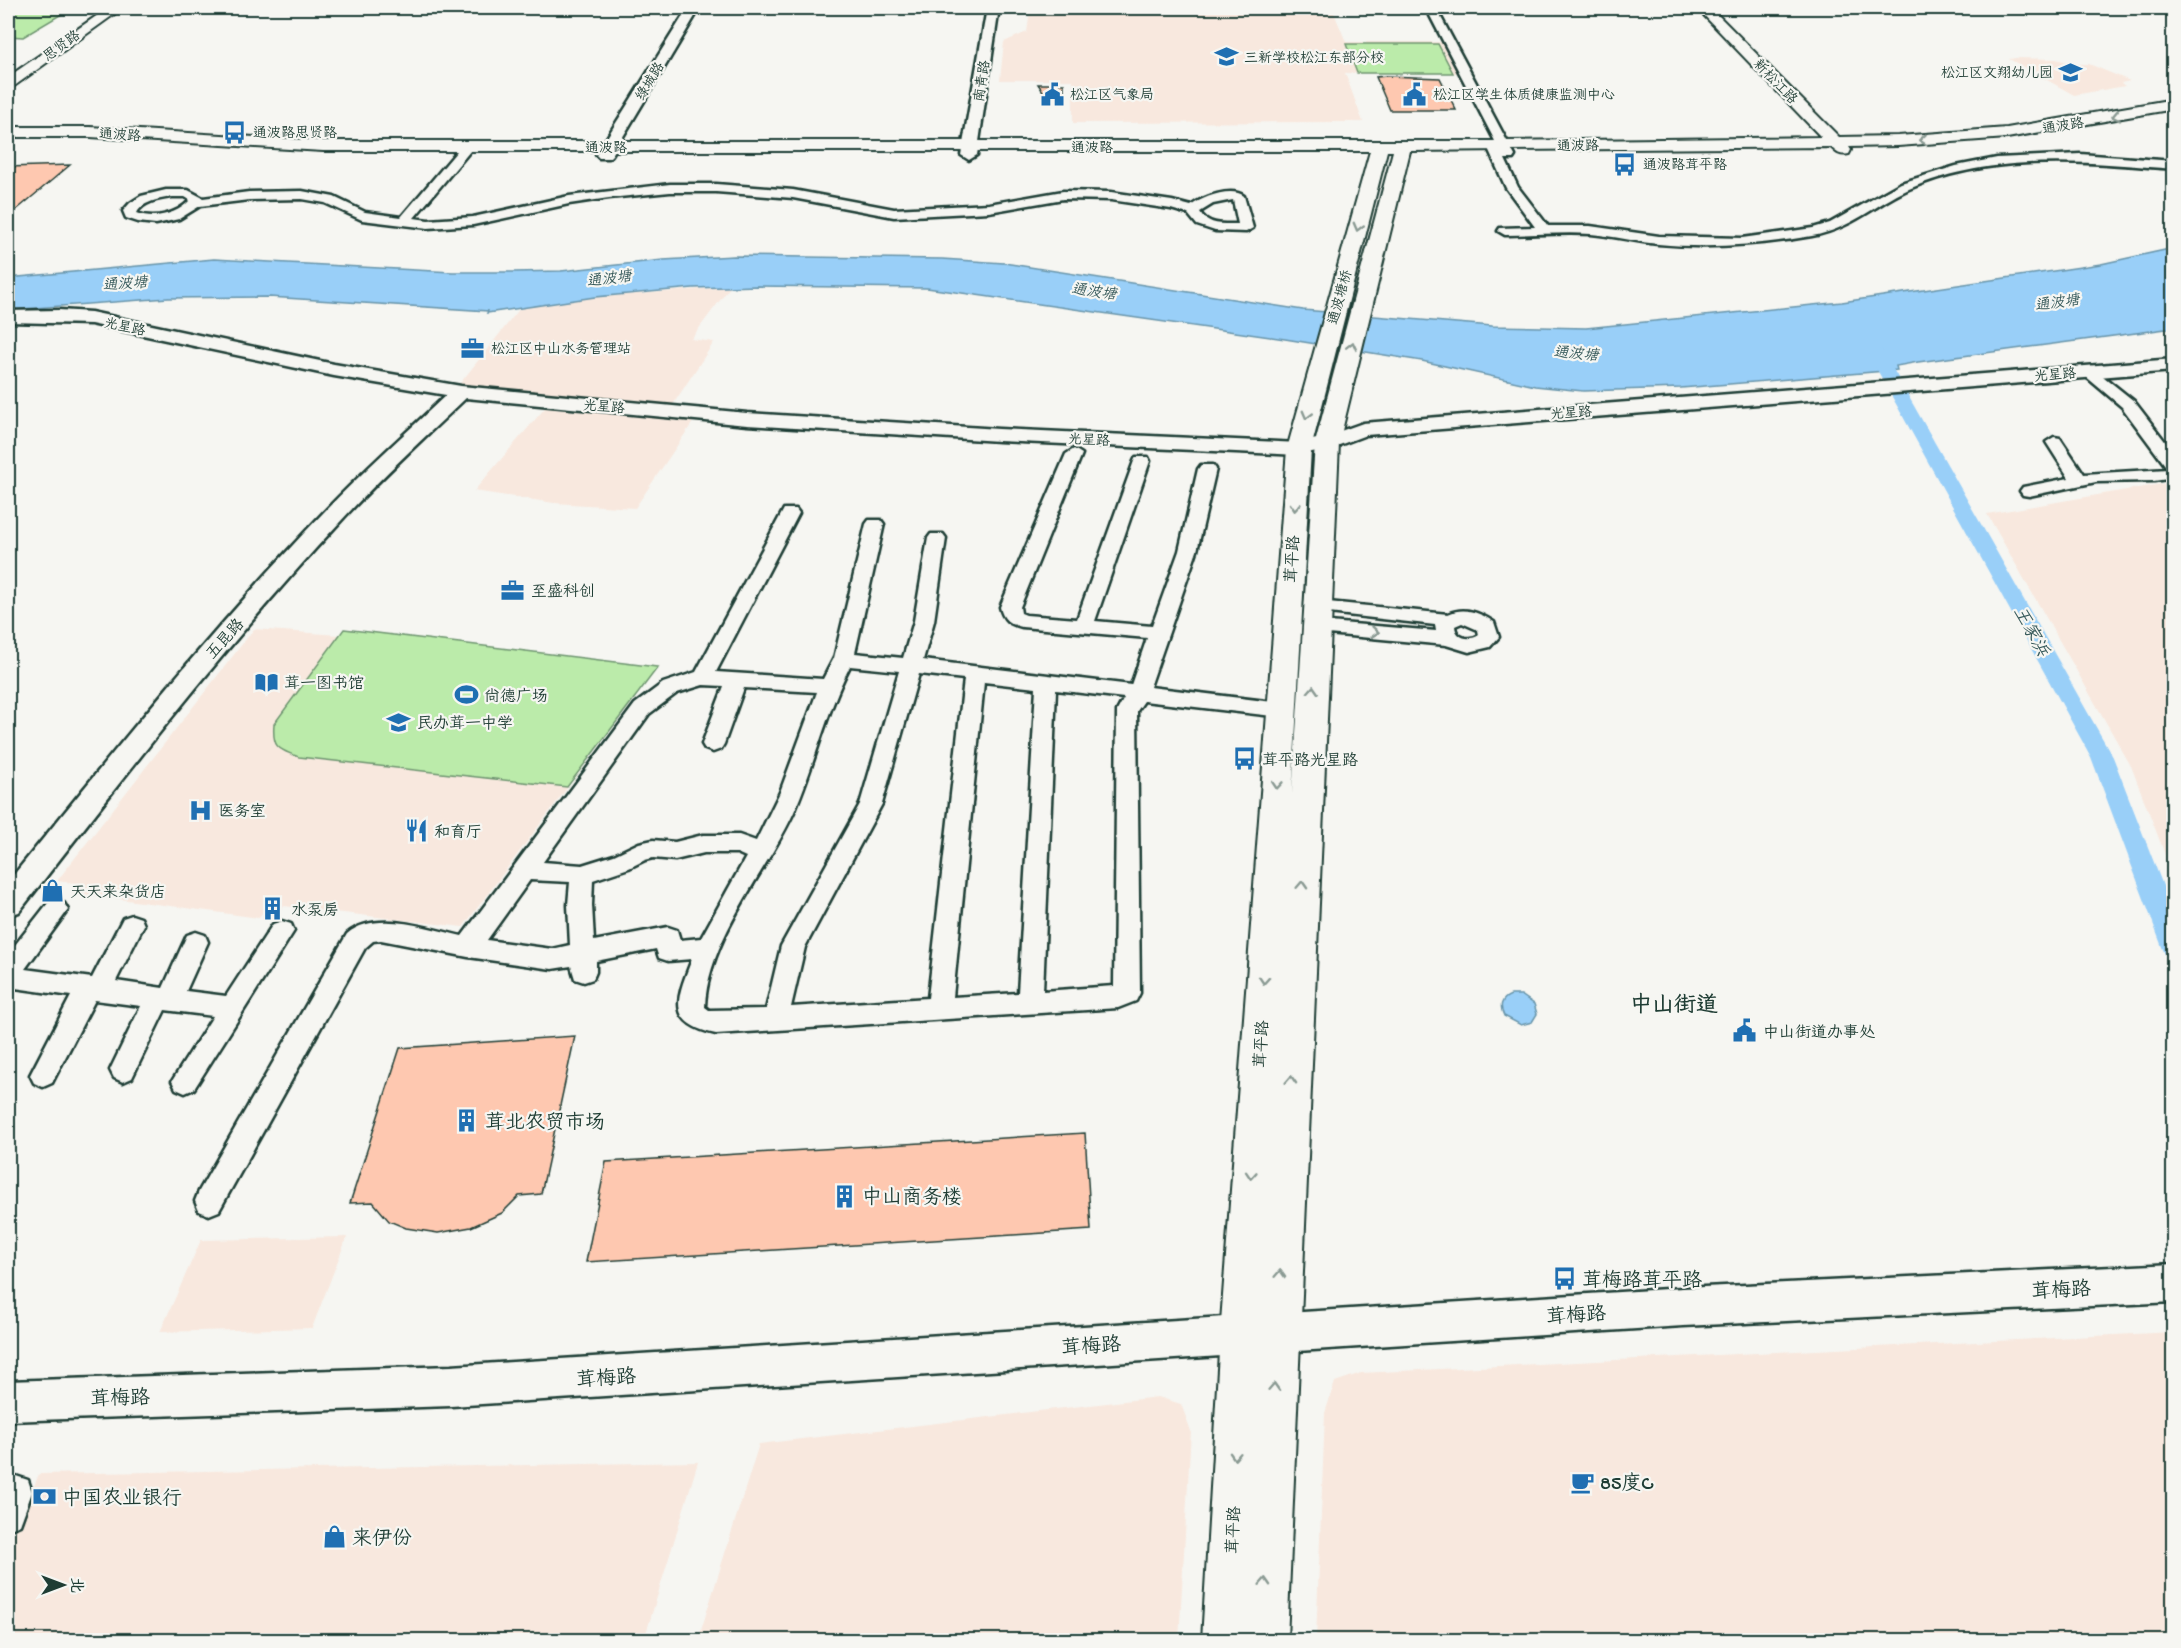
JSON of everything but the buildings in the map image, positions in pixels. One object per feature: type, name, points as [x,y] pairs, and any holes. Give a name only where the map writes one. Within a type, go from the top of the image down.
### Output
[{"type":"main road","name":"思贤路","points":[[32,49],[95,8]]},
{"type":"main road","name":"思贤路","points":[[8,84],[116,8]]},
{"type":"main road","name":"新松江路","points":[[1690,8],[1832,149]]},
{"type":"main road","name":"新松江路","points":[[1704,8],[1832,149]]},
{"type":"main road","name":"通波路","points":[[1832,149],[1898,141],[2007,133],[2174,104]]},
{"type":"main road","name":"通波路","points":[[8,132],[90,132],[323,147],[464,151],[970,151],[1400,157],[1501,151],[1832,149],[1912,154],[2023,145],[2174,119]]},
{"type":"main road","name":"通波路","points":[[8,140],[80,139],[316,154],[464,151]]},
{"type":"main road","name":"通波塘桥","points":[[1313,446],[1377,157]]},
{"type":"main road","points":[[1262,1641],[1259,1334],[1317,617],[1313,446],[1400,157]]},
{"type":"main road","name":"茸平路","points":[[1226,1641],[1259,1334],[1282,710],[1313,446]]},
{"type":"street","name":"绿城路","points":[[607,152],[694,8]]},
{"type":"street","name":"南青路","points":[[970,151],[993,8]]},
{"type":"street","points":[[1431,8],[1501,151],[1512,188],[1545,231]]},
{"type":"street","points":[[405,221],[464,151]]},
{"type":"street","points":[[1505,231],[1590,230],[1659,240],[1742,242],[1814,232],[1835,226],[1905,186],[1960,169],[1997,162],[2080,158],[2174,165]]},
{"type":"street","points":[[196,204],[249,195],[302,195],[329,200],[362,216],[428,224],[473,221],[579,198],[670,188],[793,194],[894,213],[989,208],[1063,195],[1111,196],[1172,205],[1193,211]]},
{"type":"street","name":"光星路","points":[[8,317],[91,318],[334,370],[461,392],[747,419],[999,435],[1313,446],[1363,429],[2174,365]]},
{"type":"street","points":[[2089,372],[2128,404],[2174,465]]},
{"type":"street","name":"五昆路","points":[[8,903],[177,692],[282,572],[333,515],[461,392]]},
{"type":"street","points":[[2054,442],[2079,480]]},
{"type":"street","points":[[1074,454],[1010,607],[1012,616],[1022,621],[1159,633]]},
{"type":"street","points":[[1084,626],[1143,461]]},
{"type":"street","points":[[875,524],[844,658],[830,686],[782,813],[724,912],[707,948],[691,998],[692,1012],[702,1020],[717,1023],[1118,998],[1127,993],[1129,985],[1127,711],[1138,693],[1188,551],[1207,468]]},
{"type":"street","points":[[2029,491],[2096,477],[2154,476],[2174,473]]},
{"type":"street","points":[[703,678],[789,513]]},
{"type":"street","points":[[776,1019],[793,946],[871,804],[924,621],[937,538]]},
{"type":"street","points":[[1317,617],[1450,630]]},
{"type":"street","points":[[844,658],[1282,710]]},
{"type":"street","points":[[939,1009],[975,674]]},
{"type":"street","points":[[468,947],[642,709],[673,685],[687,679],[703,678],[830,686]]},
{"type":"street","points":[[712,744],[737,680]]},
{"type":"street","points":[[1030,1003],[1046,682]]},
{"type":"street","points":[[524,870],[582,874],[621,862],[639,852],[653,849],[675,851],[703,844],[739,844],[759,852]]},
{"type":"street","points":[[582,874],[580,905],[584,963]]},
{"type":"street","points":[[56,910],[10,980],[232,1008]]},
{"type":"street","points":[[42,1076],[132,925]]},
{"type":"street","points":[[210,1201],[356,941],[362,935],[370,931],[381,930],[468,947],[584,963],[668,937],[668,951],[707,948]]},
{"type":"street","points":[[185,1081],[282,931]]},
{"type":"street","points":[[123,1070],[196,942]]},
{"type":"street","name":"茸梅路","points":[[8,1401],[452,1386],[1683,1307],[2174,1283]]},
{"type":"shaded area","name":"三新学校松江东部分校","points":[[1034,8],[1332,8],[1346,42],[1442,42],[1458,73],[1345,73],[1363,122],[1073,123],[1073,80],[1000,80],[1004,42],[1027,32],[1030,11],[1034,11]]},
{"type":"shaded area","name":"松江区文翔幼儿园","points":[[2009,59],[2056,59],[2074,64],[2089,64],[2130,81],[2121,83],[2125,86],[2074,95]]},
{"type":"shaded area","points":[[730,287],[691,339],[714,342],[670,409],[457,387],[521,307],[595,297]]},
{"type":"shaded area","points":[[545,408],[693,422],[635,508],[554,503],[474,491]]},
{"type":"shaded area","points":[[2174,482],[2173,875],[2131,766],[1987,514]]},
{"type":"shaded area","name":"民办茸一中学","points":[[254,629],[339,635],[344,629],[658,667],[463,927],[283,906],[278,913],[263,912],[259,918],[75,893],[82,884],[57,881]]},
{"type":"shaded area","points":[[347,1237],[312,1328],[160,1332],[201,1240]]},
{"type":"shaded area","points":[[2173,1332],[2173,1640],[1316,1640],[1325,1413],[1335,1382],[1361,1373]]},
{"type":"shaded area","points":[[1158,1397],[1181,1404],[1191,1431],[1179,1640],[698,1640],[759,1444]]},
{"type":"shaded area","points":[[698,1462],[644,1640],[8,1640],[8,1548],[39,1474]]},
{"type":"green space","points":[[72,8],[23,37],[8,36],[8,9]]},
{"type":"green space","points":[[1346,44],[1438,44],[1453,73],[1357,73]]},
{"type":"green space","name":"尚德广场","points":[[344,629],[658,667],[567,787],[299,757],[286,752],[275,743],[274,724]]},
{"type":"water","name":"通波塘","points":[[2174,248],[2173,328],[1918,362],[1896,366],[1897,370],[1681,388],[1583,391],[1535,386],[1422,361],[1285,339],[927,288],[757,286],[693,288],[595,297],[487,313],[488,311],[269,297],[168,298],[8,310],[8,278],[214,259],[452,272],[515,272],[561,271],[663,260],[734,256],[942,259],[1004,263],[1303,310],[1492,326],[1586,328],[1842,302],[2101,264]]},
{"type":"water","points":[[1511,995],[1521,995],[1534,1004],[1537,1014],[1532,1022],[1521,1025],[1504,1016],[1502,1003]]},
{"type":"waterway","name":"王家浜","points":[[1872,346],[2102,757],[2174,947]]},
{"type":"place","name":"三新学校松江东部分校","points":[[1226,57]]},
{"type":"place","name":"松江区文翔幼儿园","points":[[2071,72]]},
{"type":"place","name":"松江区气象局","points":[[1052,94]]},
{"type":"place","name":"松江区学生体质健康监测中心","points":[[1415,94]]},
{"type":"place","name":"通波路思贤路","points":[[235,132]]},
{"type":"place","name":"通波路茸平路","points":[[1625,164]]},
{"type":"place","name":"松江区中山水务管理站","points":[[473,348]]},
{"type":"place","name":"至盛科创","points":[[513,590]]},
{"type":"place","name":"茸一图书馆","points":[[266,682]]},
{"type":"place","name":"尚德广场","points":[[466,695]]},
{"type":"place","name":"民办茸一中学","points":[[399,722]]},
{"type":"place","name":"茸平路光星路","points":[[1244,759]]},
{"type":"place","name":"医务室","points":[[200,810]]},
{"type":"place","name":"和育厅","points":[[416,831]]},
{"type":"place","name":"天天来杂货店","points":[[52,891]]},
{"type":"place","name":"水泵房","points":[[273,909]]},
{"type":"place","name":"中山街道办事处","points":[[1745,1031]]},
{"type":"place","name":"茸北农贸市场","points":[[467,1121]]},
{"type":"place","name":"中山商务楼","points":[[844,1196]]},
{"type":"place","name":"茸梅路茸平路","points":[[1564,1279]]},
{"type":"place","name":"85度C","points":[[1582,1482]]},
{"type":"place","name":"中国农业银行","points":[[44,1497]]},
{"type":"place","name":"来伊份","points":[[334,1537]]},
{"type":"district","name":"中山街道","points":[[1674,1003]]}]
